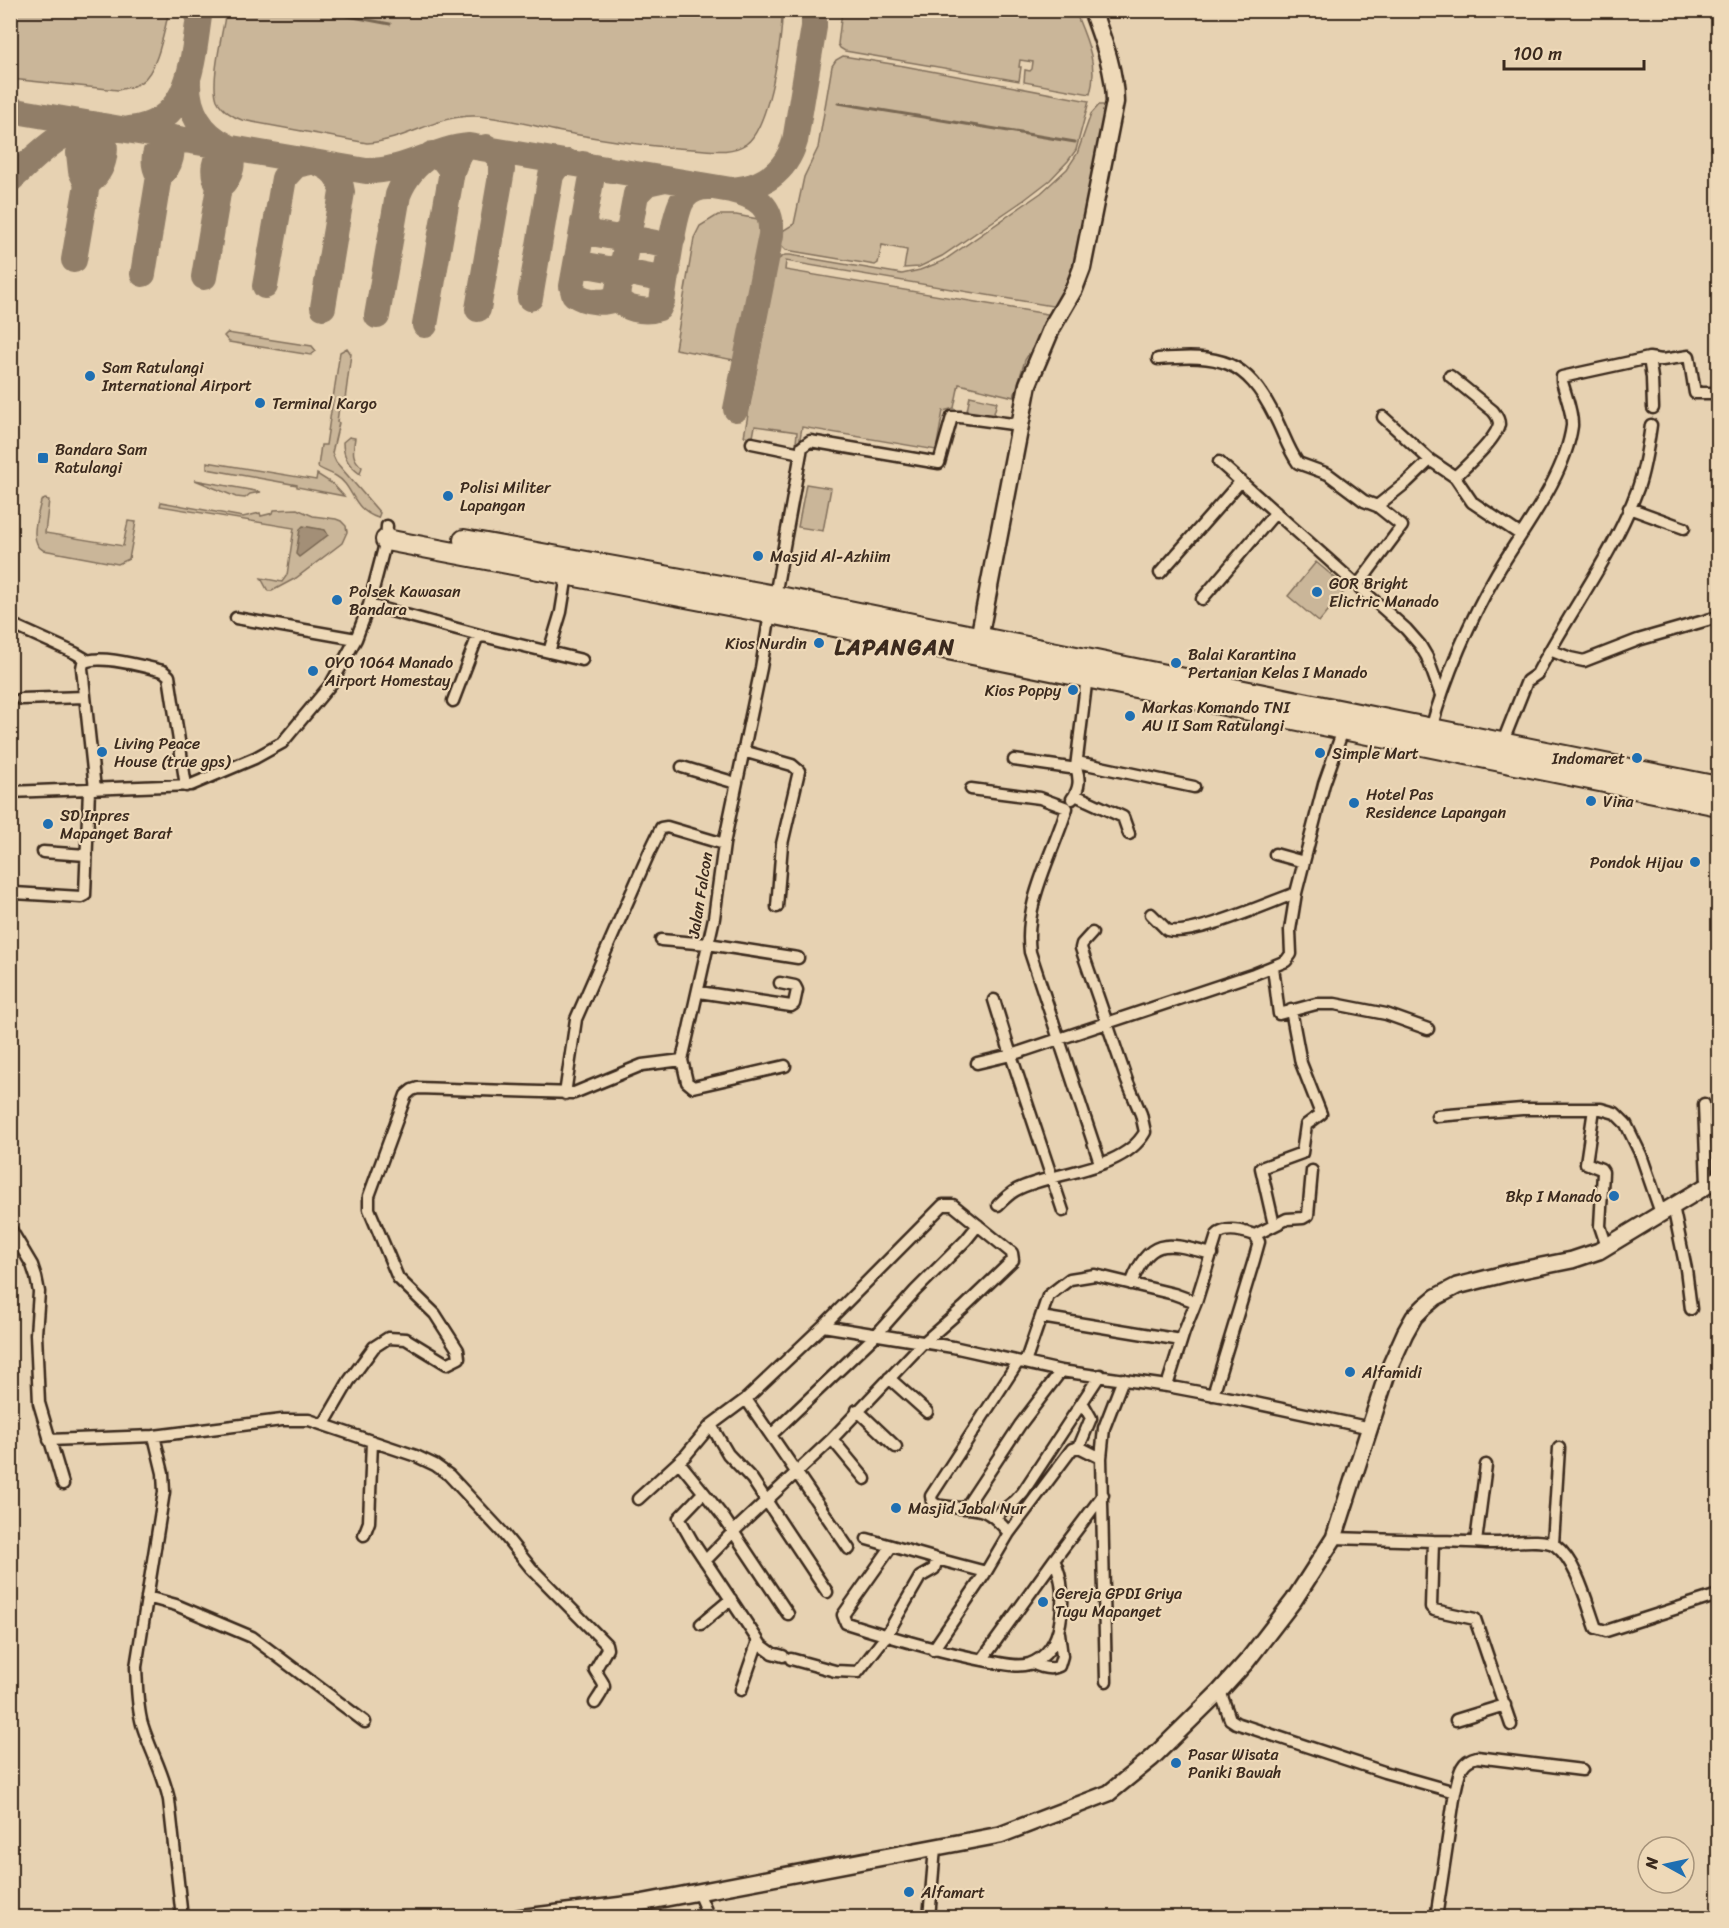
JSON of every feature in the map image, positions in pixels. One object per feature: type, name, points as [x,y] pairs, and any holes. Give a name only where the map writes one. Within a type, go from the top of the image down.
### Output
[{"type":"highway","points":[[387,533],[567,575],[772,604]]},
{"type":"highway","points":[[387,533],[772,604],[1175,686],[1431,729],[1502,744],[1543,760],[1719,805]]},
{"type":"highway","points":[[978,646],[1087,676],[1175,686],[1343,730],[1719,788]]},
{"type":"main road","points":[[978,646],[1028,384],[1035,363],[1074,290],[1082,268],[1115,102],[1114,80],[1092,10]]},
{"type":"main road","points":[[518,1917],[640,1903],[1000,1835],[1109,1793],[1152,1758],[1247,1661],[1286,1611],[1334,1538],[1388,1371],[1414,1317],[1436,1297],[1458,1286],[1584,1257],[1607,1247],[1713,1182]]},
{"type":"street","points":[[1431,729],[1441,695],[1477,610],[1547,493],[1570,434],[1572,420],[1562,377],[1649,358],[1662,360],[1689,356],[1695,393],[1719,393]]},
{"type":"street","points":[[1158,359],[1205,357],[1225,362],[1241,370],[1253,380],[1263,395],[1298,463],[1328,474],[1363,500],[1377,506],[1402,526],[1358,585]]},
{"type":"street","points":[[1649,358],[1653,408]]},
{"type":"street","points":[[1450,376],[1493,411],[1498,418],[1499,427],[1492,438],[1455,477]]},
{"type":"street","points":[[752,442],[801,453],[802,447],[810,441],[939,463],[952,417],[1020,425]]},
{"type":"street","points":[[1383,417],[1430,460],[1455,477],[1472,502],[1521,535]]},
{"type":"street","points":[[1502,744],[1527,681],[1537,675],[1600,566],[1629,508],[1642,473],[1652,425]]},
{"type":"street","name":"Jalan Falcon","points":[[682,1060],[699,992],[724,843],[761,668],[801,453]]},
{"type":"street","points":[[1377,506],[1430,460]]},
{"type":"street","points":[[1219,462],[1358,585],[1420,645],[1441,695]]},
{"type":"street","points":[[1160,573],[1241,481]]},
{"type":"street","points":[[1629,508],[1684,528]]},
{"type":"street","points":[[1202,599],[1276,512]]},
{"type":"street","points":[[10,792],[186,786],[203,781],[282,743],[331,684],[356,639],[369,604],[387,533]]},
{"type":"street","points":[[549,652],[561,612],[567,575]]},
{"type":"street","points":[[369,604],[483,636],[582,660]]},
{"type":"street","points":[[1550,650],[1584,661],[1638,640],[1719,617]]},
{"type":"street","points":[[236,618],[356,639]]},
{"type":"street","points":[[13,625],[87,660],[110,660],[163,671],[169,676],[186,786]]},
{"type":"street","points":[[453,701],[477,639],[483,636]]},
{"type":"street","points":[[14,893],[83,897],[85,895],[92,789],[82,668],[83,663],[87,660]]},
{"type":"street","points":[[1087,676],[1077,765],[1080,778],[1037,891],[1028,939],[1058,1040],[1100,1163]]},
{"type":"street","points":[[21,699],[85,697]]},
{"type":"street","points":[[977,1063],[1058,1040],[1286,961],[1292,954],[1291,923],[1296,893],[1324,784],[1343,730]]},
{"type":"street","points":[[743,751],[792,765],[799,771],[782,844],[777,907]]},
{"type":"street","points":[[1014,760],[1070,768],[1077,765],[1194,787]]},
{"type":"street","points":[[681,766],[736,783]]},
{"type":"street","points":[[971,789],[1040,798],[1067,808]]},
{"type":"street","points":[[1075,795],[1123,817],[1129,834]]},
{"type":"street","points":[[565,1094],[576,1019],[661,828],[667,827],[724,843]]},
{"type":"street","points":[[43,852],[86,855]]},
{"type":"street","points":[[1275,854],[1304,862]]},
{"type":"street","points":[[1151,914],[1167,930],[1182,931],[1201,927],[1296,893]]},
{"type":"street","points":[[998,1205],[1018,1189],[1100,1163],[1131,1148],[1140,1142],[1144,1132],[1143,1122],[1081,948],[1092,933]]},
{"type":"street","points":[[661,940],[708,944],[798,958]]},
{"type":"street","points":[[1273,967],[1279,1014],[1316,1004],[1335,1004],[1386,1014],[1428,1029]]},
{"type":"street","points":[[699,992],[791,1006],[794,1004],[797,990],[795,986],[780,983]]},
{"type":"street","points":[[994,1000],[1063,1211]]},
{"type":"street","points":[[1274,1225],[1261,1168],[1302,1154],[1306,1125],[1321,1114],[1301,1063],[1291,1010]]},
{"type":"street","points":[[324,1424],[361,1364],[374,1347],[388,1338],[406,1339],[447,1364],[459,1358],[458,1350],[435,1314],[398,1278],[369,1209],[369,1196],[406,1095],[412,1090],[418,1088],[565,1094],[585,1090],[642,1065],[682,1060],[687,1082],[693,1087],[785,1066]]},
{"type":"street","points":[[1704,1104],[1713,1182]]},
{"type":"street","points":[[1437,1116],[1522,1109],[1594,1109],[1615,1113],[1626,1124],[1667,1209],[1684,1258],[1691,1309]]},
{"type":"street","points":[[1594,1109],[1586,1163],[1603,1172],[1600,1226],[1607,1247]]},
{"type":"street","points":[[1167,1386],[1217,1235],[1221,1231],[1228,1230],[1255,1235],[1287,1219],[1303,1218],[1308,1215],[1312,1171]]},
{"type":"street","points":[[638,1499],[678,1462],[711,1425],[746,1399],[823,1326],[943,1205],[954,1205],[1012,1252],[1013,1260],[925,1342],[857,1410],[832,1439],[732,1532],[705,1561]]},
{"type":"street","points":[[771,1435],[877,1334],[978,1226]]},
{"type":"street","points":[[10,1228],[32,1265],[38,1284],[36,1363],[39,1403],[63,1484]]},
{"type":"street","points":[[1213,1395],[1259,1242],[1255,1235]]},
{"type":"street","points":[[1131,1284],[1139,1263],[1152,1250],[1179,1246],[1212,1254]]},
{"type":"street","points":[[1009,1533],[994,1517],[978,1508],[937,1505],[932,1502],[931,1497],[1022,1362],[1048,1296],[1070,1279],[1095,1275],[1174,1294],[1196,1302]]},
{"type":"street","points":[[1041,1317],[1181,1340]]},
{"type":"street","points":[[823,1326],[925,1342],[1061,1371],[1167,1386],[1371,1428]]},
{"type":"street","points":[[966,1507],[1020,1425],[1061,1371]]},
{"type":"street","points":[[994,1517],[1023,1492],[1100,1375]]},
{"type":"street","points":[[889,1378],[927,1412]]},
{"type":"street","points":[[1106,1681],[1101,1458],[1104,1428],[1123,1379]]},
{"type":"street","points":[[746,1399],[849,1549]]},
{"type":"street","points":[[1082,1402],[1091,1418],[1104,1428]]},
{"type":"street","points":[[857,1410],[896,1447]]},
{"type":"street","points":[[1079,1447],[1091,1418]]},
{"type":"street","points":[[49,1440],[154,1436],[282,1420],[309,1420],[416,1456],[435,1465],[449,1475],[502,1532],[531,1568],[606,1644],[607,1649],[596,1670],[605,1684],[595,1703]]},
{"type":"street","points":[[711,1425],[728,1454],[752,1479],[827,1592]]},
{"type":"street","points":[[154,1436],[163,1473],[164,1492],[136,1667],[137,1692],[142,1723],[166,1784],[182,1917]]},
{"type":"street","points":[[832,1439],[865,1479]]},
{"type":"street","points":[[364,1535],[369,1522],[372,1441]]},
{"type":"street","points":[[933,1650],[986,1572],[1009,1533],[1072,1449],[1079,1447],[1101,1458]]},
{"type":"street","points":[[1553,1544],[1559,1448]]},
{"type":"street","points":[[678,1462],[724,1518],[788,1614]]},
{"type":"street","points":[[1476,1542],[1486,1464]]},
{"type":"street","points":[[705,1494],[679,1518],[758,1641],[765,1649],[835,1671],[858,1672],[886,1636],[920,1577],[934,1569],[937,1559]]},
{"type":"street","points":[[982,1660],[1103,1495]]},
{"type":"street","points":[[1334,1538],[1553,1544],[1568,1560],[1596,1628],[1599,1630],[1606,1631],[1719,1595]]},
{"type":"street","points":[[867,1539],[986,1572]]},
{"type":"street","points":[[1433,1541],[1431,1607],[1434,1610],[1475,1619],[1511,1725]]},
{"type":"street","points":[[891,1547],[843,1615],[846,1623],[933,1650],[1011,1665],[1032,1663],[1047,1668],[1059,1666],[1062,1656],[1059,1633],[1062,1593],[1060,1574],[1054,1560]]},
{"type":"street","points":[[147,1597],[176,1605],[252,1637],[365,1722]]},
{"type":"street","points":[[702,1624],[731,1599]]},
{"type":"street","points":[[1032,1663],[1048,1652],[1059,1633]]},
{"type":"street","points":[[741,1690],[758,1641]]},
{"type":"street","points":[[1220,1691],[1230,1719],[1236,1723],[1384,1772],[1455,1792]]},
{"type":"street","points":[[1456,1720],[1504,1705]]},
{"type":"street","points":[[1436,1917],[1455,1792],[1463,1764],[1477,1757],[1582,1770]]},
{"type":"street","points":[[929,1917],[934,1848]]},
{"type":"street","points":[[698,1892],[710,1917]]},
{"type":"shaded area","points":[[11,10],[169,11],[160,50],[147,77],[139,84],[118,90],[11,79]]},
{"type":"shaded area","points":[[782,10],[782,23],[768,102],[754,135],[740,147],[721,151],[628,143],[477,116],[448,119],[395,138],[367,143],[242,120],[231,115],[222,107],[215,92],[216,69],[226,11]]},
{"type":"shaded area","points":[[842,11],[1075,11],[1087,41],[1092,62],[1090,94],[1024,82],[1025,70],[1032,69],[1033,62],[1020,60],[1019,81],[845,51],[838,44]]},
{"type":"shaded area","points":[[843,56],[1089,101],[1076,150],[1050,180],[1024,200],[942,256],[919,267],[904,268],[907,250],[882,245],[878,263],[875,265],[786,250],[780,244],[779,237],[784,230],[794,224],[804,177],[818,148],[832,66]]},
{"type":"shaded area","points":[[1099,105],[1107,108],[1077,267],[1058,307],[786,261],[785,270],[1053,315],[1025,360],[1014,397],[959,384],[954,408],[943,411],[936,450],[802,427],[799,444],[796,443],[797,432],[755,426],[753,437],[744,436],[777,260],[790,255],[902,274],[943,261],[1041,193],[1067,169],[1077,154],[1091,114]]},
{"type":"shaded area","points":[[718,215],[758,219],[761,227],[738,357],[734,360],[675,349],[694,238],[700,226]]},
{"type":"shaded area","points":[[227,333],[312,346],[316,351],[311,355],[229,342],[224,336]]},
{"type":"shaded area","points":[[347,348],[351,354],[344,407],[339,407],[337,422],[339,423],[332,453],[336,462],[380,513],[378,518],[363,509],[342,480],[318,467],[321,445],[326,445],[340,352]]},
{"type":"shaded area","points":[[970,396],[997,402],[993,417],[967,411]]},
{"type":"shaded area","points":[[349,437],[355,438],[354,454],[362,467],[360,474],[345,457],[343,442]]},
{"type":"shaded area","points":[[207,462],[316,480],[317,474],[333,484],[344,496],[207,469]]},
{"type":"shaded area","points":[[195,480],[261,492],[250,494],[245,498],[236,497]]},
{"type":"shaded area","points":[[806,484],[831,488],[823,531],[798,527]]},
{"type":"shaded area","points":[[49,500],[45,533],[123,546],[128,521],[136,522],[129,559],[118,564],[43,550],[36,541],[35,528],[41,501]]},
{"type":"shaded area","points":[[161,502],[243,517],[260,513],[261,516],[273,513],[274,510],[297,509],[313,516],[341,521],[346,526],[347,532],[342,543],[296,578],[268,591],[261,578],[282,582],[287,575],[294,528],[160,506]]},
{"type":"shaded area","points":[[303,526],[325,530],[328,535],[299,557],[296,554],[300,529]]},
{"type":"shaded area","name":"GOR Bright Elictric Manado","points":[[1316,562],[1347,588],[1319,622],[1288,596]]},
{"type":"waterway","points":[[316,10],[390,24]]},
{"type":"waterway","points":[[838,103],[1075,142]]},
{"type":"taxiway","points":[[130,129],[151,124],[166,114],[178,101],[191,67],[200,10]]},
{"type":"taxiway","points":[[731,190],[762,182],[779,170],[791,152],[795,141],[814,27],[814,10]]},
{"type":"taxiway","points":[[188,81],[190,102],[197,120],[210,135],[227,146]]},
{"type":"taxiway","points":[[10,110],[366,171],[393,168],[443,151],[469,146],[731,190],[748,195],[756,199],[766,210],[771,225],[771,235],[736,409]]},
{"type":"taxiway","points":[[10,180],[58,139],[69,132],[93,124]]},
{"type":"taxiway","points":[[74,260],[87,184],[81,171],[79,153],[84,140],[98,125],[104,141],[104,156],[98,171],[87,184]]},
{"type":"taxiway","points":[[143,274],[159,176],[155,165],[155,155],[159,145],[166,137],[171,147],[171,158],[167,168],[159,176]]},
{"type":"taxiway","points":[[204,277],[219,187],[214,171],[218,156],[226,147],[232,163],[230,173],[219,187]]},
{"type":"taxiway","points":[[478,309],[502,170],[498,156],[486,147]]},
{"type":"taxiway","points":[[377,316],[398,195],[404,182],[421,162],[432,154],[443,159],[452,171]]},
{"type":"taxiway","points":[[425,325],[452,171],[458,156]]},
{"type":"taxiway","points":[[265,286],[284,178],[296,165],[310,162]]},
{"type":"taxiway","points":[[530,298],[551,175],[557,166],[568,162]]},
{"type":"taxiway","points":[[318,163],[334,174],[342,192],[323,307]]},
{"type":"taxiway","points":[[583,164],[590,170],[592,176],[572,286],[574,294],[590,301],[608,301],[617,295],[636,194],[647,183],[665,179]]},
{"type":"taxiway","points":[[617,295],[623,304],[635,309],[659,308],[680,205],[686,195],[692,191],[709,187]]},
{"type":"taxiway","points":[[583,223],[591,233],[619,238],[628,231],[631,238],[665,245],[673,238]]},
{"type":"taxiway","points":[[578,254],[580,261],[586,265],[614,270],[622,263],[630,273],[655,278],[662,276],[668,270]]},
{"type":"place","name":"Sam Ratulangi International Airport","points":[[90,376]]},
{"type":"place","name":"Terminal Kargo","points":[[260,403]]},
{"type":"place","name":"Bandara Sam Ratulangi","points":[[43,458]]},
{"type":"place","name":"Polisi Militer Lapangan","points":[[448,496]]},
{"type":"place","name":"Masjid Al-Azhiim","points":[[758,556]]},
{"type":"place","name":"GOR Bright Elictric Manado","points":[[1317,592]]},
{"type":"place","name":"Polsek Kawasan Bandara","points":[[337,600]]},
{"type":"place","name":"Kios Nurdin","points":[[819,643]]},
{"type":"place","name":"Balai Karantina Pertanian Kelas I Manado","points":[[1176,663]]},
{"type":"place","name":"OYO 1064 Manado Airport Homestay","points":[[313,671]]},
{"type":"place","name":"Kios Poppy","points":[[1073,690]]},
{"type":"place","name":"Markas Komando TNI AU II Sam Ratulangi","points":[[1130,716]]},
{"type":"place","name":"Living Peace House (true gps)","points":[[102,752]]},
{"type":"place","name":"Simple Mart","points":[[1320,753]]},
{"type":"place","name":"Indomaret","points":[[1637,758]]},
{"type":"place","name":"Vina","points":[[1591,801]]},
{"type":"place","name":"Hotel Pas Residence Lapangan","points":[[1354,803]]},
{"type":"place","name":"SD Inpres Mapanget Barat","points":[[48,824]]},
{"type":"place","name":"Pondok Hijau","points":[[1695,862]]},
{"type":"place","name":"Bkp I Manado","points":[[1614,1196]]},
{"type":"place","name":"Alfamidi","points":[[1350,1372]]},
{"type":"place","name":"Masjid Jabal Nur","points":[[896,1508]]},
{"type":"place","name":"Gereja GPDI Griya Tugu Mapanget","points":[[1043,1602]]},
{"type":"place","name":"Pasar Wisata Paniki Bawah","points":[[1176,1763]]},
{"type":"place","name":"Alfamart","points":[[909,1892]]},
{"type":"district","name":"LAPANGAN","points":[[895,647]]}]
